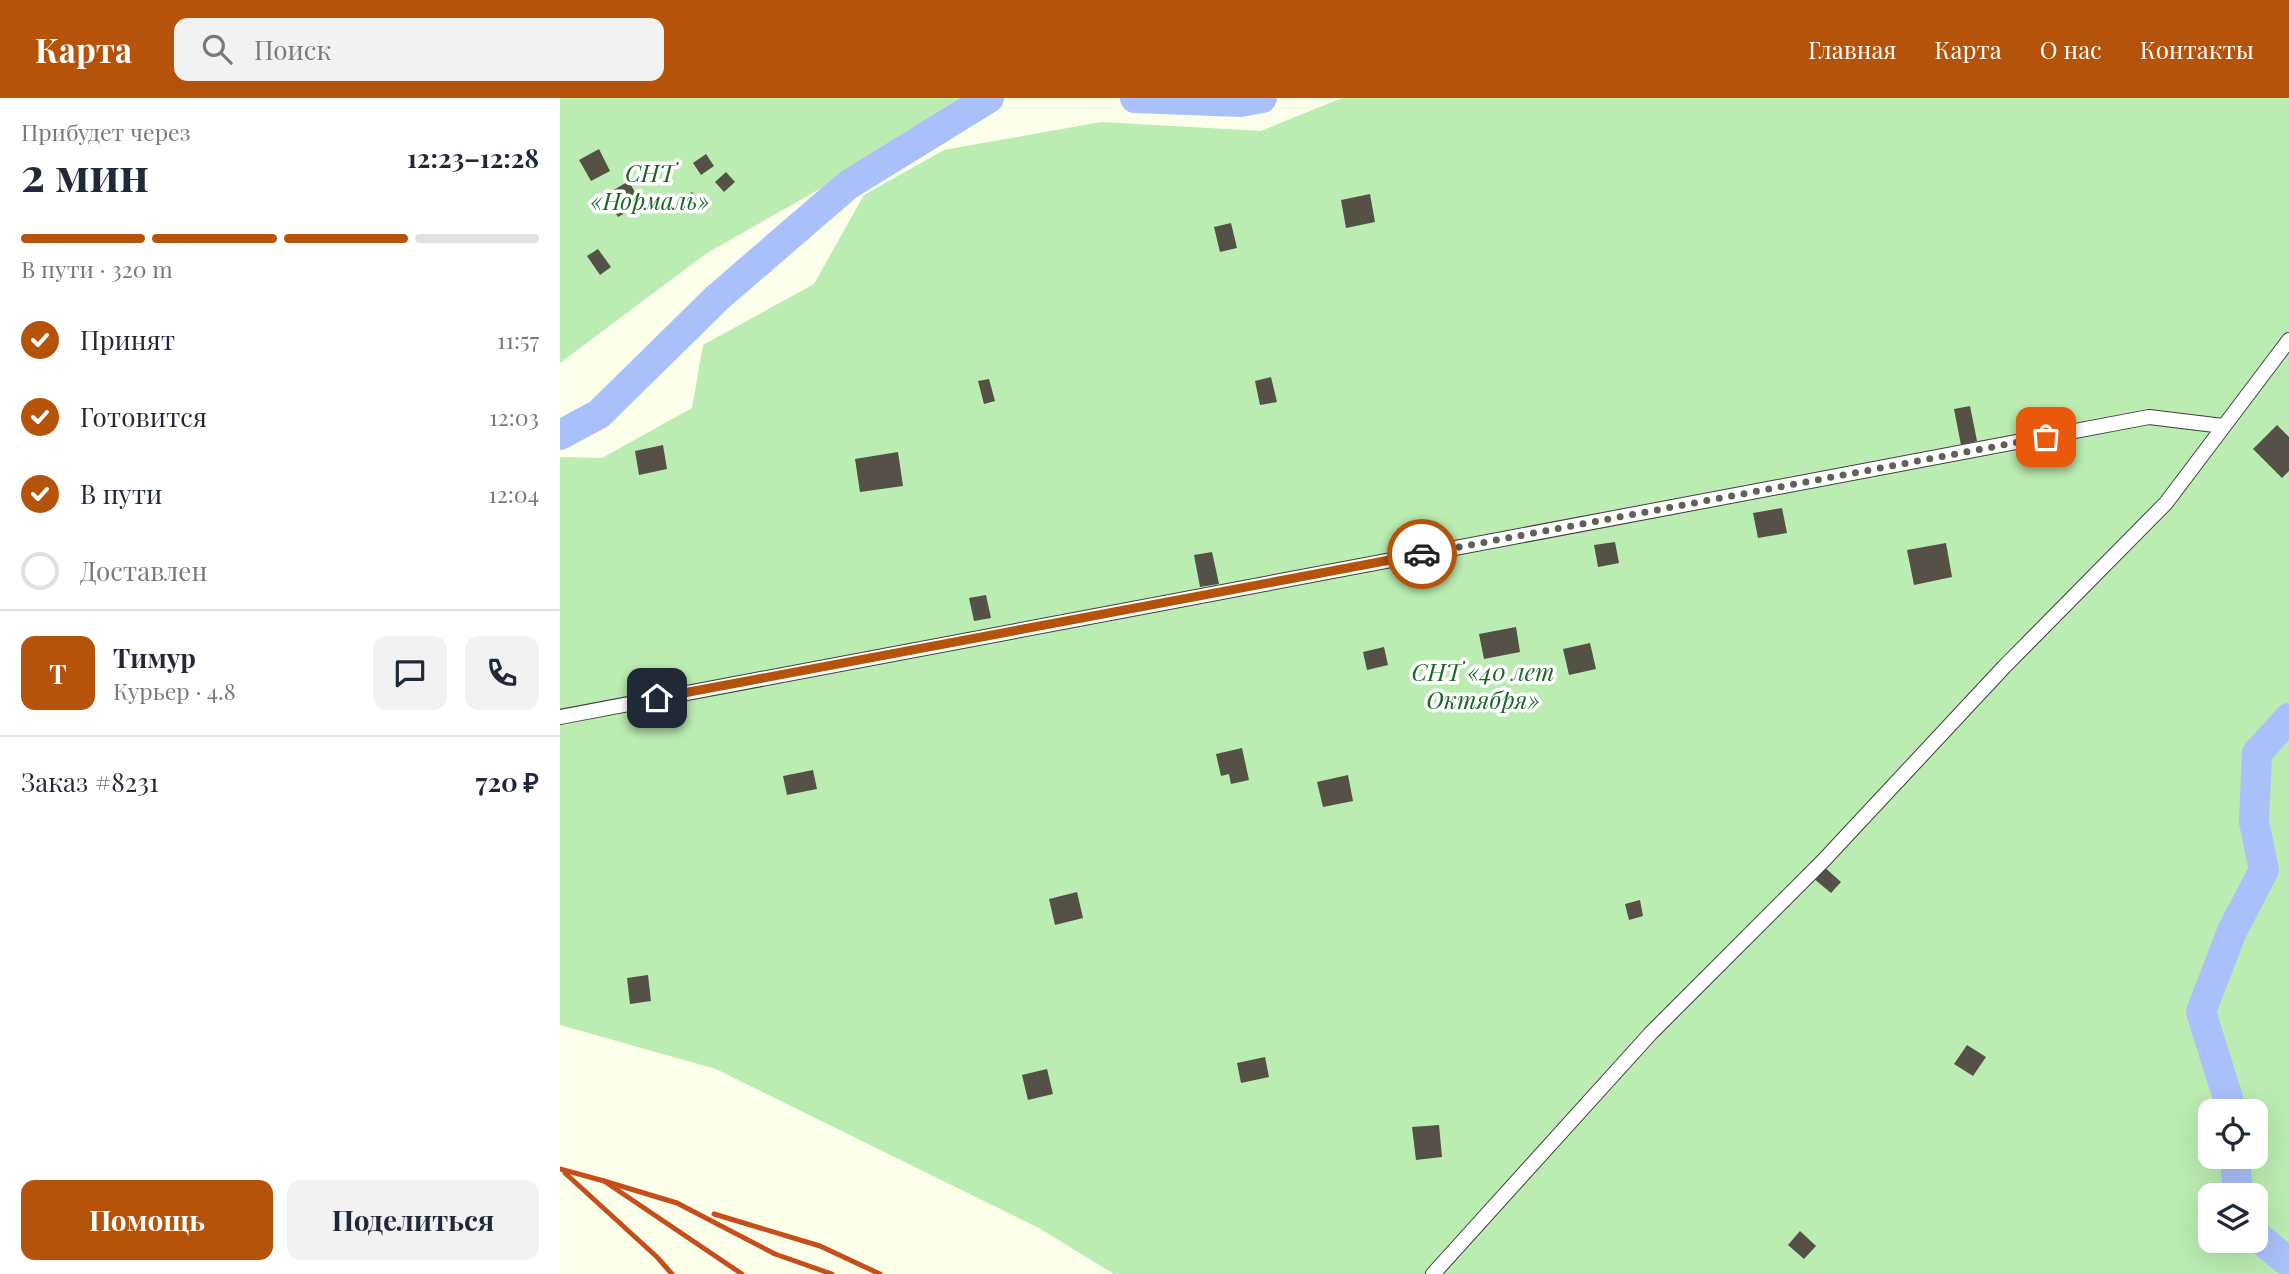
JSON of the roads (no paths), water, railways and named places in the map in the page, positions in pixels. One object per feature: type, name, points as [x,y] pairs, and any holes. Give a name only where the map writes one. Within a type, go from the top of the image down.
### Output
[{"type":"street","points":[[1433,1274],[1651,1033],[1822,861],[2004,667],[2166,503],[2289,340]]},
{"type":"street","points":[[560,717],[2150,417],[2223,426]]},
{"type":"waterway","points":[[560,435],[599,414],[717,298],[848,185],[989,98]]},
{"type":"waterway","points":[[1135,98],[1240,102],[1262,98]]},
{"type":"waterway","points":[[2228,1099],[2201,1012],[2232,931],[2264,870],[2254,822],[2257,753],[2289,718]]},
{"type":"waterway","points":[[2236,1169],[2237,1183]]},
{"type":"waterway","points":[[2268,1245],[2289,1263]]},
{"type":"railway","points":[[560,1169],[604,1181],[742,1274]]},
{"type":"railway","points":[[565,1173],[672,1274]]},
{"type":"railway","points":[[604,1181],[677,1203],[775,1254],[832,1274]]},
{"type":"railway","points":[[714,1214],[820,1246],[880,1274]]},
{"type":"park label","name":"СНТ «Нормаль»","points":[[650,186]]},
{"type":"park label","name":"СНТ «40 лет Октября»","points":[[1483,685]]}]
